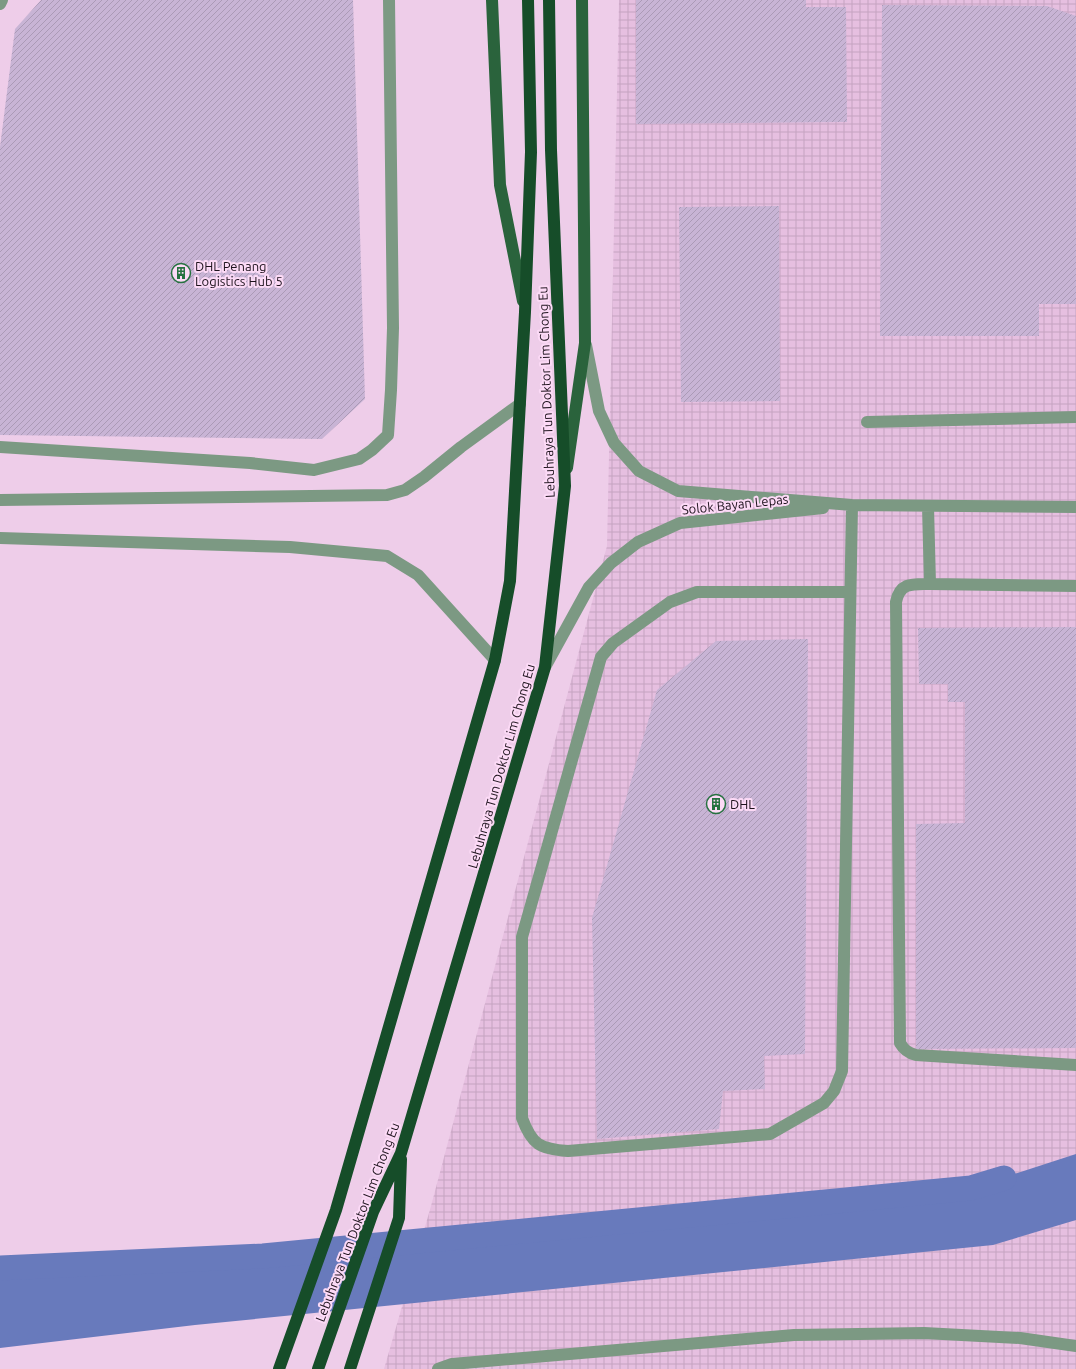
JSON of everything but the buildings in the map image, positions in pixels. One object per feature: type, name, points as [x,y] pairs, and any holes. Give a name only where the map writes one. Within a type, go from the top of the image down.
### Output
[{"type":"highway","name":"Lebuhraya Tun Doktor Lim Chong Eu","points":[[279,1369],[336,1210],[495,660],[510,581],[525,312],[530,152],[528,0]]},
{"type":"highway","name":"Lebuhraya Tun Doktor Lim Chong Eu","points":[[318,1369],[373,1212],[401,1153],[545,667],[565,486],[552,150],[549,0]]},
{"type":"highway","points":[[350,1369],[399,1218],[401,1153]]},
{"type":"main road","points":[[492,0],[500,185],[525,312]]},
{"type":"main road","points":[[565,486],[585,343],[582,0]]},
{"type":"street","points":[[0,4],[2,0]]},
{"type":"street","points":[[0,447],[250,463],[314,470],[358,459],[372,450],[388,435],[393,328],[389,0]]},
{"type":"street","name":"Solok Bayan Lepas","points":[[585,343],[599,411],[614,443],[639,471],[678,491],[852,505],[1076,507]]},
{"type":"street","points":[[0,500],[387,496],[405,490],[424,477],[461,447],[520,404]]},
{"type":"street","points":[[867,422],[1076,417]]},
{"type":"street","points":[[850,592],[697,592],[670,602],[613,643],[601,657],[522,937],[522,1118],[528,1133],[538,1145],[554,1150],[568,1151],[770,1134],[824,1103],[834,1091],[842,1071],[852,505]]},
{"type":"street","name":"Solok Bayan Lepas","points":[[545,667],[589,587],[611,563],[638,542],[680,523],[852,505]]},
{"type":"street","points":[[928,506],[930,584]]},
{"type":"street","points":[[0,538],[290,547],[387,556],[418,575],[495,660]]},
{"type":"street","points":[[1076,586],[930,584],[907,586],[898,595],[896,602],[900,1043],[903,1049],[916,1055],[1076,1065]]},
{"type":"street","points":[[438,1369],[452,1364],[794,1335],[924,1333],[1020,1338],[1076,1346]]},
{"type":"shaded area","points":[[619,0],[1076,0],[1076,1369],[384,1369],[431,1206],[607,546]]},
{"type":"water","points":[[1076,1154],[1076,1220],[993,1245],[195,1325],[0,1348],[0,1268],[263,1256],[971,1188]]},
{"type":"waterway","points":[[0,1268],[263,1256],[971,1188],[1004,1178]]},
{"type":"place","name":"DHL Penang Logistics Hub 5","points":[[181,273]]},
{"type":"place","name":"DHL","points":[[716,804]]}]
